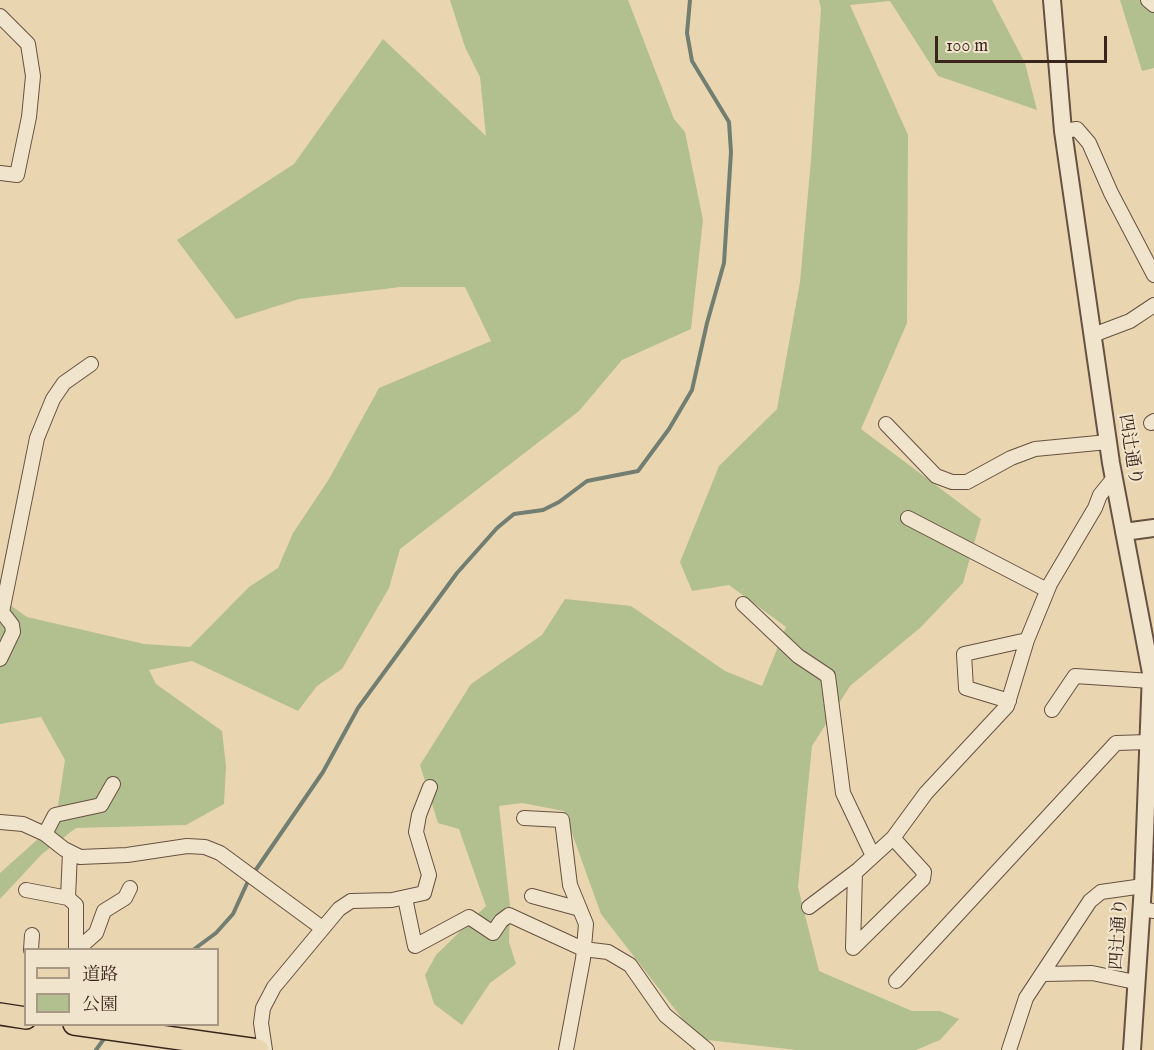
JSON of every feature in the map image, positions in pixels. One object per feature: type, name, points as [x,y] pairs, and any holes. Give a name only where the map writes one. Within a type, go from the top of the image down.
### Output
[{"type":"main road","points":[[88,1026],[258,1050]]},
{"type":"street","name":"四辻通り","points":[[1052,0],[1063,131],[1113,479],[1143,625],[1151,681],[1149,859],[1143,886],[1147,910],[1136,982],[1132,1050]]},
{"type":"street","points":[[1148,0],[1154,4]]},
{"type":"street","points":[[0,16],[28,44],[33,76],[29,117],[17,175],[0,173]]},
{"type":"street","points":[[1063,131],[1077,129],[1089,143],[1111,193],[1154,275]]},
{"type":"street","points":[[1093,335],[1130,321],[1154,305]]},
{"type":"street","points":[[0,659],[13,632],[12,624],[2,612],[37,438],[53,399],[64,383],[91,364]]},
{"type":"street","points":[[886,424],[936,476],[952,482],[967,482],[1011,458],[1035,449],[1108,442]]},
{"type":"street","points":[[809,907],[855,872],[893,838],[926,793],[964,755],[1009,701],[1027,640],[1047,590],[1095,508],[1100,495],[1113,479]]},
{"type":"street","points":[[908,518],[1047,590]]},
{"type":"street","points":[[1124,532],[1154,528]]},
{"type":"street","points":[[743,604],[798,656],[828,676],[843,793],[873,856]]},
{"type":"street","points":[[1009,701],[966,688],[964,654],[1027,640]]},
{"type":"street","points":[[1052,710],[1075,676],[1151,681]]},
{"type":"street","points":[[896,981],[1116,743],[1149,742]]},
{"type":"street","points":[[45,834],[55,815],[101,805],[113,784]]},
{"type":"street","points":[[265,1050],[261,1023],[263,1008],[274,987],[339,909],[351,901],[405,898],[424,893],[428,887],[429,875],[416,832],[419,814],[430,787]]},
{"type":"street","points":[[524,818],[562,820],[570,885],[586,924],[584,949],[566,1050]]},
{"type":"street","points":[[0,822],[23,824],[45,834],[70,852],[80,856],[127,855],[187,846],[205,847],[220,853],[322,928]]},
{"type":"street","points":[[855,872],[853,948],[923,879],[924,872],[893,838]]},
{"type":"street","points":[[68,898],[70,852]]},
{"type":"street","points":[[1009,1050],[1026,998],[1044,974],[1050,957],[1090,901],[1101,892],[1143,886]]},
{"type":"street","points":[[78,948],[96,933],[104,910],[125,898],[130,888]]},
{"type":"street","points":[[26,890],[68,898],[76,905],[77,948]]},
{"type":"street","points":[[532,896],[580,909]]},
{"type":"street","points":[[405,898],[415,946],[469,917],[493,933],[501,921],[509,915],[584,949],[608,952],[630,965],[665,1015],[707,1050]]},
{"type":"street","points":[[31,948],[32,935]]},
{"type":"street","points":[[1044,974],[1092,973],[1136,982]]},
{"type":"green space","points":[[450,0],[628,0],[674,119],[685,132],[703,220],[691,329],[622,360],[579,411],[400,549],[389,588],[342,669],[317,686],[298,711],[192,661],[149,670],[156,684],[222,731],[226,766],[224,804],[186,825],[76,828],[42,854],[0,899],[0,873],[48,830],[57,812],[65,760],[41,717],[0,724],[0,598],[27,617],[144,644],[190,647],[249,587],[278,568],[293,533],[329,479],[379,388],[491,341],[465,287],[401,287],[299,299],[236,319],[177,240],[294,164],[383,39],[486,136],[480,77],[465,47]]},
{"type":"green space","points":[[819,0],[992,0],[1025,63],[1037,110],[938,76],[890,1],[850,5],[908,135],[907,323],[861,429],[981,519],[963,583],[920,628],[850,686],[812,746],[798,887],[819,971],[912,1011],[940,1011],[959,1019],[940,1040],[916,1050],[797,1050],[698,1039],[601,914],[564,811],[522,803],[499,806],[510,906],[509,942],[516,964],[490,983],[462,1025],[434,1004],[425,975],[436,955],[486,906],[459,829],[438,823],[420,765],[471,684],[542,635],[565,599],[631,606],[725,671],[762,686],[786,627],[729,585],[692,591],[680,562],[719,466],[777,409],[800,282],[811,160],[821,9]]},
{"type":"green space","points":[[1120,0],[1154,0],[1154,68],[1142,71]]},
{"type":"waterway","points":[[253,874],[323,772],[358,708],[457,573],[497,528],[514,514],[543,510],[559,502],[587,481],[638,471],[669,429],[692,390],[707,323],[724,263],[731,152],[729,122],[692,61],[687,33],[690,0]]},
{"type":"waterway","points":[[196,948],[216,933],[233,914],[249,879]]},
{"type":"waterway","points":[[96,1050],[106,1036]]}]
